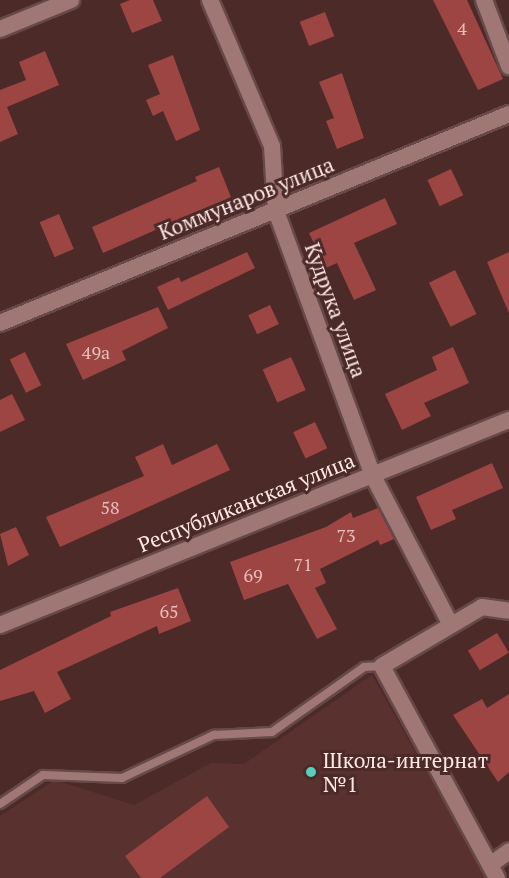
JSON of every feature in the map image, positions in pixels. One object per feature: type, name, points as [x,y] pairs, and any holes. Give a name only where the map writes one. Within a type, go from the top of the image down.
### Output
[{"type":"street","points":[[0,29],[71,0]]},
{"type":"street","name":"Кудрука улица","points":[[210,0],[272,146],[276,211],[373,476],[451,626]]},
{"type":"street","points":[[484,0],[509,66]]},
{"type":"street","name":"Коммунаров улица","points":[[0,323],[509,114]]},
{"type":"street","name":"Республиканская улица","points":[[0,625],[509,420]]},
{"type":"street","points":[[509,611],[482,607],[382,666],[494,872],[509,851]]},
{"type":"lane","points":[[0,804],[43,775],[122,778],[214,735],[272,732],[364,667],[382,666]]},
{"type":"shaded area","name":"Школа-интернат №1","points":[[372,675],[487,878],[0,878],[0,816],[55,780],[134,805],[211,763],[244,764]]},
{"type":"building","points":[[130,0],[153,0],[162,21],[132,33],[120,4]]},
{"type":"building","points":[[433,0],[467,0],[503,79],[478,90]]},
{"type":"building","points":[[325,12],[334,36],[309,46],[300,22]]},
{"type":"building","points":[[45,51],[59,85],[7,107],[18,134],[0,142],[0,90],[26,80],[19,62]]},
{"type":"building","points":[[173,55],[200,130],[176,141],[163,111],[153,116],[146,100],[160,94],[148,65]]},
{"type":"building","points":[[342,73],[364,138],[337,149],[326,121],[334,118],[319,82]]},
{"type":"building","points":[[219,167],[231,197],[103,253],[92,227],[197,181],[195,177]]},
{"type":"building","points":[[451,169],[463,195],[440,206],[427,180]]},
{"type":"building","points":[[385,198],[397,224],[354,243],[376,290],[354,300],[337,263],[326,268],[309,233]]},
{"type":"building","points":[[59,214],[74,249],[55,257],[40,222]]},
{"type":"building","points":[[247,252],[255,268],[168,310],[157,287],[179,277],[181,282]]},
{"type":"building","points":[[509,252],[509,313],[487,262]]},
{"type":"building","points":[[455,270],[476,314],[450,327],[429,283]]},
{"type":"building","points":[[270,305],[279,324],[257,334],[248,315]]},
{"type":"building","points":[[158,307],[168,328],[122,351],[126,360],[83,380],[66,344]]},
{"type":"building","points":[[453,347],[469,383],[424,403],[431,416],[402,430],[385,394],[437,370],[432,357]]},
{"type":"building","points":[[25,352],[41,385],[26,393],[10,359]]},
{"type":"building","points":[[291,357],[306,390],[277,402],[263,370]]},
{"type":"building","points":[[12,394],[25,420],[0,432],[0,400]]},
{"type":"building","points":[[315,422],[327,448],[306,458],[293,432]]},
{"type":"building","points":[[163,444],[172,465],[217,444],[230,470],[60,547],[46,517],[144,476],[135,457]]},
{"type":"building","points":[[492,463],[503,488],[452,510],[456,519],[431,530],[416,497]]},
{"type":"building","points":[[378,508],[394,539],[380,545],[378,540],[320,569],[326,583],[315,588],[337,629],[317,639],[288,584],[244,600],[230,562],[326,527],[351,512],[353,518]]},
{"type":"building","points":[[16,527],[29,555],[8,566],[0,534]]},
{"type":"building","points":[[178,588],[191,621],[159,634],[157,626],[57,672],[71,699],[45,713],[34,691],[0,701],[0,670],[111,616],[110,612]]},
{"type":"building","points":[[497,633],[509,653],[480,670],[468,651]]},
{"type":"building","points":[[509,694],[509,772],[498,782],[453,715],[482,699],[487,708]]},
{"type":"building","points":[[207,796],[229,827],[160,878],[141,878],[125,856]]},
{"type":"place","name":"Школа-интернат №1","points":[[311,772]]}]
